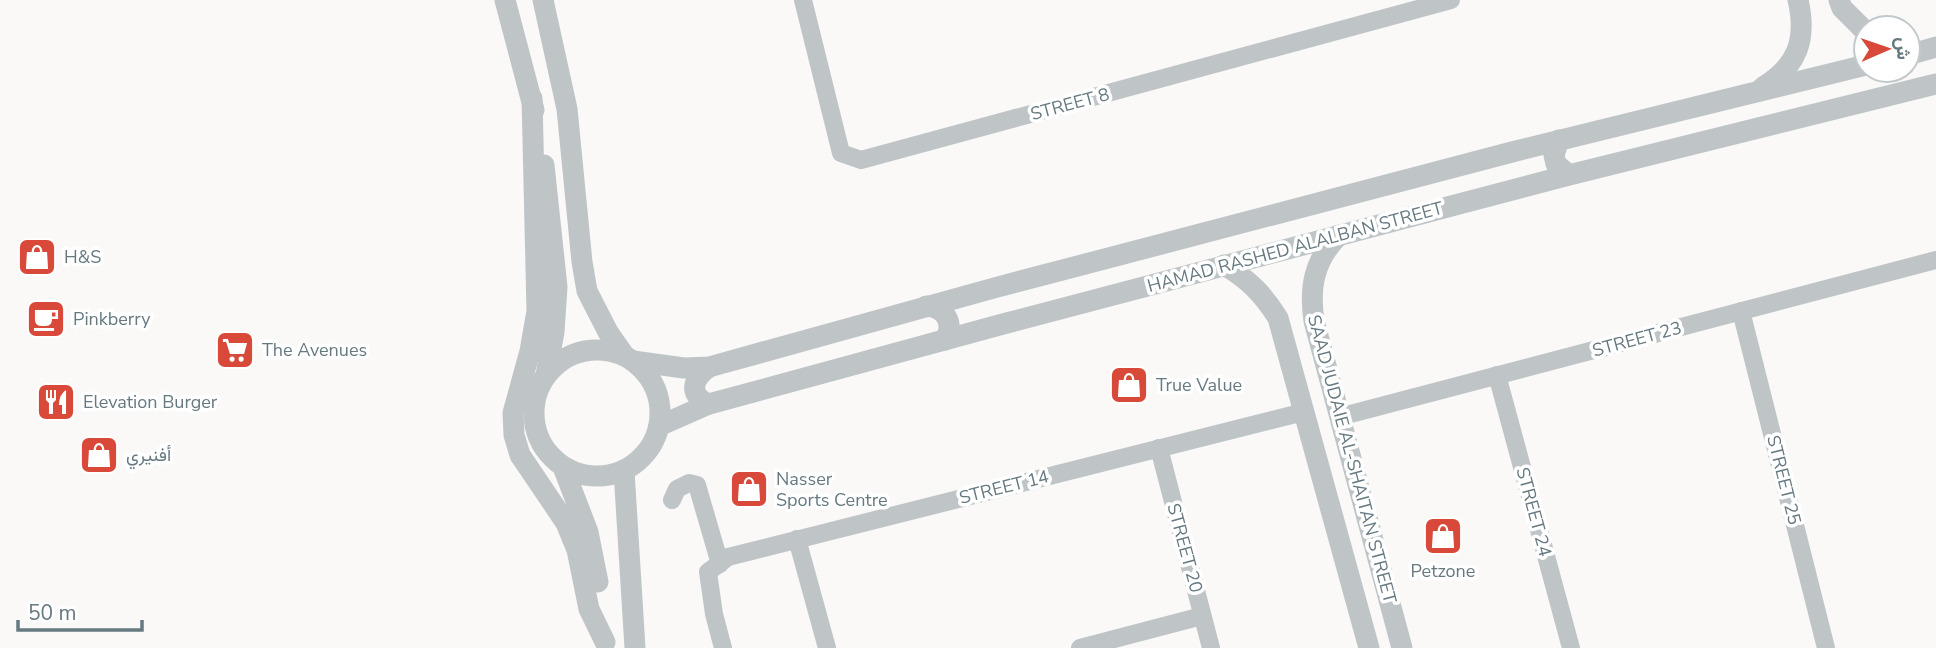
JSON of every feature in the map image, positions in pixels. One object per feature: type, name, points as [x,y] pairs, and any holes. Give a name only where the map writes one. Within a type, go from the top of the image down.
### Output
[{"type":"street","points":[[505,0],[531,98],[550,205],[557,287],[554,332],[546,375],[536,394],[533,414],[537,435],[547,453],[563,467],[583,475],[604,477],[624,471],[641,459],[654,442],[659,426],[660,402],[653,383],[608,332],[587,291],[568,109],[543,0]]},
{"type":"street","name":"STREET 8","points":[[803,0],[841,153],[861,160],[1451,0]]},
{"type":"street","points":[[1748,96],[1778,78],[1789,67],[1798,51],[1802,33],[1798,0]]},
{"type":"street","points":[[1839,0],[1842,8],[1852,18]]},
{"type":"street","name":"HAMAD RASHED ALALBAN STREET","points":[[629,358],[684,368],[709,366],[1512,152],[1852,69]]},
{"type":"street","name":"HAMAD RASHED ALALBAN STREET","points":[[659,426],[709,404],[1224,265],[1569,175],[1936,85]]},
{"type":"street","points":[[531,98],[537,312],[530,351],[513,413],[514,435],[520,455],[566,523],[577,550],[589,609],[606,645]]},
{"type":"street","points":[[1559,140],[1554,155],[1556,164],[1569,175]]},
{"type":"street","points":[[1512,152],[1522,159],[1525,170],[1517,189]]},
{"type":"street","name":"SAAD JUDAIE AL-SHAITAN STREET","points":[[1339,236],[1315,268],[1311,295],[1317,334],[1402,648]]},
{"type":"street","name":"STREET 23","points":[[1339,417],[1936,260]]},
{"type":"street","name":"SAAD JUDAIE AL-SHAITAN STREET","points":[[1224,265],[1246,278],[1264,296],[1278,318],[1369,648]]},
{"type":"street","points":[[926,306],[945,313],[950,327],[945,340]]},
{"type":"street","name":"STREET 25","points":[[1741,311],[1826,648]]},
{"type":"street","points":[[1286,342],[1298,330],[1305,329],[1317,334]]},
{"type":"street","points":[[546,375],[562,360],[582,351],[603,349],[629,358]]},
{"type":"street","points":[[709,366],[699,373],[693,384],[694,393],[700,401],[709,404]]},
{"type":"street","name":"STREET 24","points":[[1497,375],[1571,648]]},
{"type":"street","name":"STREET 14","points":[[714,568],[728,557],[1304,412]]},
{"type":"street","name":"STREET 20","points":[[1159,448],[1211,648]]},
{"type":"street","points":[[563,467],[588,532],[599,586],[606,645]]},
{"type":"street","points":[[624,471],[635,648]]},
{"type":"street","points":[[672,500],[677,489],[689,482],[697,485],[714,568],[714,614],[723,648]]},
{"type":"street","points":[[797,539],[827,648]]},
{"type":"street","points":[[1080,648],[1202,616]]},
{"type":"place","name":"H&S","points":[[37,257]]},
{"type":"place","name":"Pinkberry","points":[[46,319]]},
{"type":"place","name":"The Avenues","points":[[235,350]]},
{"type":"place","name":"True Value","points":[[1129,385]]},
{"type":"place","name":"Elevation Burger","points":[[56,402]]},
{"type":"place","name":"أفنيري","points":[[99,455]]},
{"type":"place","name":"Nasser Sports Centre","points":[[749,489]]},
{"type":"place","name":"Petzone","points":[[1443,536]]}]
